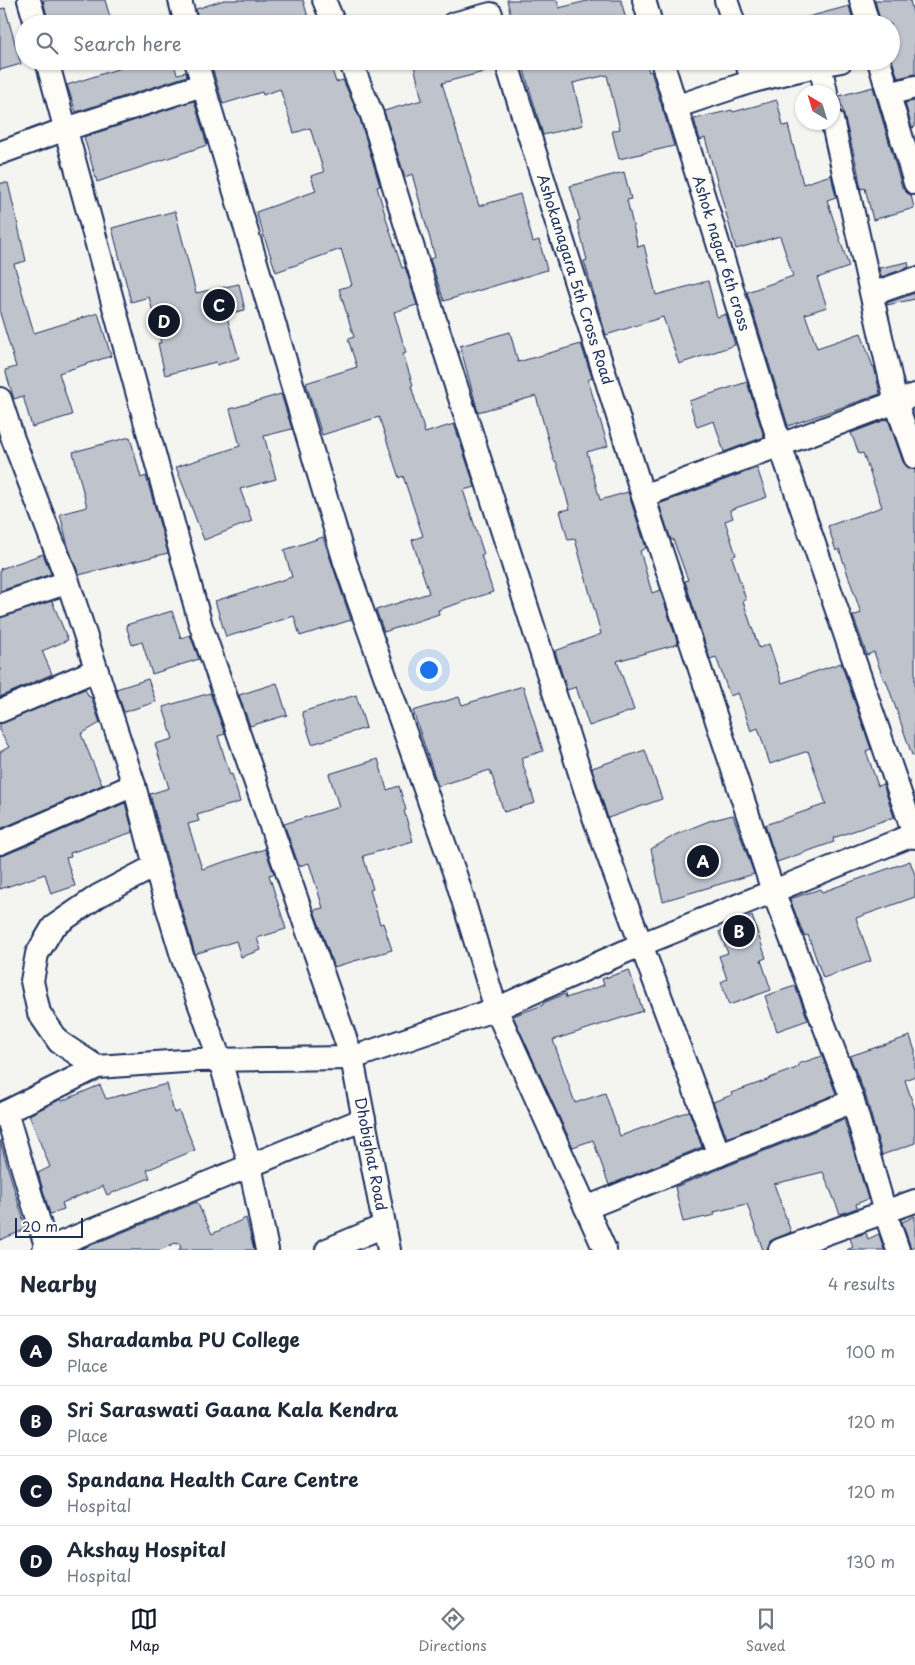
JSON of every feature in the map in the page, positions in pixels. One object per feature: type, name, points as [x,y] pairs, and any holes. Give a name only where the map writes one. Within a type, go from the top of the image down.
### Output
[{"type":"street","points":[[29,0],[33,15]]},
{"type":"street","points":[[180,0],[184,15]]},
{"type":"street","points":[[324,0],[330,15]]},
{"type":"street","points":[[644,0],[648,15]]},
{"type":"street","points":[[726,0],[731,15]]},
{"type":"street","points":[[861,0],[865,15]]},
{"type":"street","name":"Dhobighat Road","points":[[50,70],[200,626],[352,1058],[389,1250]]},
{"type":"street","points":[[198,70],[345,562],[457,880],[496,1008],[605,1250]]},
{"type":"street","points":[[354,70],[372,115],[594,820],[719,1155]]},
{"type":"street","name":"Ashokanagara 5th Cross Road","points":[[509,70],[643,496],[773,891],[853,1101],[898,1250]]},
{"type":"street","name":"Ashok nagar 6th cross","points":[[665,70],[780,446],[915,835]]},
{"type":"street","points":[[827,85],[829,70]]},
{"type":"street","points":[[882,70],[915,183]]},
{"type":"street","points":[[675,107],[750,71]]},
{"type":"street","points":[[0,154],[66,129],[202,84]]},
{"type":"street","points":[[889,94],[915,87]]},
{"type":"street","points":[[834,130],[872,294],[905,399],[915,458]]},
{"type":"street","points":[[872,294],[915,279]]},
{"type":"street","points":[[0,398],[6,441],[68,582],[134,785],[155,866],[183,959],[220,1060],[250,1165],[267,1250]]},
{"type":"street","points":[[643,496],[905,399]]},
{"type":"street","points":[[0,605],[68,582]]},
{"type":"street","points":[[0,711],[96,670]]},
{"type":"street","points":[[0,843],[134,785]]},
{"type":"street","points":[[364,1119],[45,1250],[3,1113],[97,1067],[220,1060],[352,1058],[496,1008],[640,945],[915,835]]},
{"type":"street","points":[[97,1067],[59,1042],[39,1013],[32,981],[37,954],[53,927],[98,896],[155,866]]},
{"type":"street","points":[[586,1208],[853,1101]]},
{"type":"street","points":[[780,1250],[915,1201]]},
{"type":"street","points":[[327,1250],[384,1226]]},
{"type":"building","points":[[43,0],[105,0],[109,15],[47,15]]},
{"type":"building","points":[[224,0],[303,0],[307,15],[197,15],[196,9]]},
{"type":"building","points":[[507,0],[557,0],[559,8],[591,0],[621,0],[625,15],[511,15]]},
{"type":"building","points":[[875,0],[910,0],[913,14],[915,14],[915,74],[898,78],[895,70],[900,70],[900,15],[879,15]]},
{"type":"building","points":[[849,6],[852,15],[815,15]]},
{"type":"building","points":[[5,8],[15,43],[15,66],[0,70],[0,9]]},
{"type":"building","points":[[114,70],[176,70],[177,74],[186,72],[187,76],[76,112],[67,85]]},
{"type":"building","points":[[213,70],[332,70],[336,82],[343,80],[360,119],[380,186],[377,187],[389,228],[402,268],[405,267],[417,305],[394,312],[406,353],[403,354],[413,385],[411,386],[425,433],[454,424],[475,487],[463,490],[484,554],[481,555],[493,592],[438,610],[439,614],[384,632],[376,610],[429,593],[412,540],[423,536],[403,476],[399,478],[379,417],[322,435],[306,383],[357,367],[348,339],[354,337],[339,289],[352,285],[341,249],[276,272],[256,212],[316,191],[311,176],[324,172],[310,128],[294,133],[280,89],[263,95],[262,92],[223,104]]},
{"type":"building","points":[[415,70],[491,70],[442,83],[479,206],[520,194],[533,242],[539,240],[547,270],[444,301],[430,259],[435,257],[412,174],[405,177],[384,111],[422,100]]},
{"type":"building","points":[[524,70],[648,70],[649,72],[651,71],[674,146],[619,159],[612,131],[620,129],[607,75],[573,83],[583,125],[543,135]]},
{"type":"building","points":[[873,87],[902,187],[911,195],[914,208],[873,220],[865,188],[861,189],[840,96]]},
{"type":"building","points":[[777,100],[783,126],[788,125],[803,184],[831,175],[836,197],[827,200],[849,267],[817,278],[827,307],[805,314],[817,348],[861,333],[874,366],[880,394],[788,426],[747,292],[793,276],[780,236],[736,249],[705,138],[700,140],[694,119],[732,110],[733,112]]},
{"type":"building","points":[[194,101],[207,145],[97,182],[84,137]]},
{"type":"building","points":[[915,101],[915,127],[912,128],[905,103]]},
{"type":"building","points":[[624,172],[631,199],[627,200],[638,247],[644,245],[656,295],[708,281],[717,317],[726,314],[735,345],[679,364],[663,317],[606,335],[584,261],[587,260],[577,221],[580,220],[570,186]]},
{"type":"building","points":[[0,183],[8,183],[17,221],[26,261],[14,264],[34,333],[98,313],[111,356],[59,373],[72,415],[32,427],[23,396],[14,399],[5,370],[16,367],[0,313]]},
{"type":"building","points":[[175,211],[196,293],[239,284],[245,310],[226,314],[239,358],[217,365],[216,362],[165,375],[158,343],[161,343],[149,297],[131,302],[112,228]]},
{"type":"building","points":[[908,262],[909,267],[881,277],[879,268]]},
{"type":"building","points":[[915,293],[915,299],[887,305],[887,303]]},
{"type":"building","points":[[510,332],[518,362],[581,344],[592,378],[588,380],[608,446],[587,452],[600,500],[628,492],[646,548],[640,551],[652,593],[660,590],[678,644],[617,661],[634,710],[589,726],[576,687],[567,690],[555,651],[601,634],[575,539],[568,540],[560,511],[570,509],[536,396],[478,412],[460,346]]},
{"type":"building","points":[[747,382],[764,437],[724,452],[714,421],[697,427],[689,401]]},
{"type":"building","points":[[281,394],[292,429],[264,436],[276,479],[240,489],[252,521],[204,540],[176,467],[240,446],[230,409]]},
{"type":"building","points":[[888,419],[903,462],[907,467],[915,470],[915,755],[912,755],[886,680],[884,681],[874,652],[867,655],[853,616],[861,613],[839,549],[836,551],[828,526],[882,507],[863,453],[859,454],[851,433]]},
{"type":"building","points":[[130,437],[141,478],[146,476],[168,553],[79,575],[68,546],[60,514],[87,507],[73,452]]},
{"type":"building","points":[[757,468],[767,497],[730,510],[733,518],[725,521],[736,555],[732,557],[746,600],[743,601],[759,648],[769,644],[782,683],[841,663],[871,749],[866,751],[878,786],[883,784],[894,817],[833,838],[834,842],[777,862],[765,825],[826,804],[808,751],[770,764],[758,728],[751,731],[738,693],[730,696],[716,657],[710,659],[685,581],[688,580],[673,539],[671,540],[659,504]]},
{"type":"building","points":[[323,537],[351,620],[300,636],[294,616],[226,637],[215,601],[292,577],[284,550]]},
{"type":"building","points":[[43,554],[51,574],[0,591],[0,569]]},
{"type":"building","points":[[52,601],[68,640],[42,651],[52,674],[0,697],[0,618]]},
{"type":"building","points":[[172,611],[181,638],[190,635],[199,659],[152,674],[142,642],[132,645],[126,625]]},
{"type":"building","points":[[148,679],[156,702],[124,712],[116,689]]},
{"type":"building","points":[[277,683],[287,715],[250,726],[239,695]]},
{"type":"building","points":[[523,686],[543,751],[521,758],[535,803],[504,812],[490,770],[438,786],[413,711],[459,697],[462,705]]},
{"type":"building","points":[[85,689],[89,697],[91,697],[100,723],[81,734],[102,785],[0,829],[0,752],[9,747],[0,732],[0,724]]},
{"type":"building","points":[[210,693],[225,734],[218,736],[240,802],[197,815],[199,821],[188,824],[202,869],[265,849],[274,874],[269,875],[286,929],[257,938],[261,950],[241,957],[236,941],[195,954],[150,794],[169,788],[155,744],[173,739],[163,707]]},
{"type":"building","points":[[356,695],[366,728],[312,744],[302,712]]},
{"type":"building","points":[[645,750],[662,799],[608,818],[592,768]]},
{"type":"building","points":[[378,759],[387,790],[399,786],[413,841],[363,856],[373,889],[370,890],[380,924],[383,923],[392,950],[334,967],[314,910],[323,908],[309,863],[299,866],[284,824],[339,807],[329,774]]},
{"type":"building","points":[[125,803],[133,832],[70,853],[71,857],[66,858],[75,886],[51,894],[45,874],[0,889],[0,856]]},
{"type":"building","points":[[733,815],[754,874],[663,901],[651,849],[677,834],[709,821]]},
{"type":"building","points":[[910,861],[915,875],[915,897],[856,918],[871,961],[823,978],[808,935],[804,936],[790,899],[820,889],[822,892]]},
{"type":"building","points":[[752,916],[766,958],[761,960],[771,990],[729,1005],[721,982],[727,979],[719,956],[728,953],[719,932]]},
{"type":"building","points":[[629,970],[643,1011],[553,1040],[575,1103],[605,1093],[620,1136],[689,1111],[702,1147],[609,1185],[593,1140],[573,1147],[513,1016],[543,1005],[543,1003],[565,994],[566,998],[604,985],[602,979]]},
{"type":"building","points":[[795,986],[808,1020],[777,1031],[765,996]]},
{"type":"building","points":[[910,1036],[915,1051],[915,1076],[905,1080],[915,1110],[915,1143],[882,1155],[866,1097],[850,1056]]},
{"type":"building","points":[[822,1056],[836,1094],[727,1138],[713,1102],[732,1095],[731,1093],[799,1067],[798,1064]]},
{"type":"building","points":[[167,1084],[174,1113],[179,1111],[195,1150],[147,1170],[150,1178],[107,1195],[103,1186],[62,1203],[64,1209],[50,1214],[38,1173],[50,1167],[29,1115],[61,1099],[62,1101],[100,1085],[106,1099]]},
{"type":"building","points":[[844,1119],[868,1199],[856,1204],[857,1208],[840,1214],[823,1172],[774,1184],[791,1232],[770,1241],[767,1250],[763,1250],[747,1204],[714,1212],[715,1215],[683,1222],[675,1187]]},
{"type":"building","points":[[0,1141],[26,1229],[0,1240]]},
{"type":"building","points":[[197,1202],[212,1234],[246,1218],[254,1250],[178,1250],[181,1248],[179,1243],[175,1243],[160,1250],[79,1250]]},
{"type":"building","points":[[915,1216],[915,1246],[911,1248],[902,1222]]},
{"type":"building","points":[[866,1233],[868,1239],[879,1234],[884,1250],[847,1250],[853,1247],[850,1238]]},
{"type":"place","name":"Spandana Health Care Centre","points":[[219,305]]},
{"type":"place","name":"Akshay Hospital","points":[[164,321]]},
{"type":"place","name":"Sharadamba PU College","points":[[703,861]]},
{"type":"place","name":"Sri Saraswati Gaana Kala Kendra","points":[[739,931]]}]
